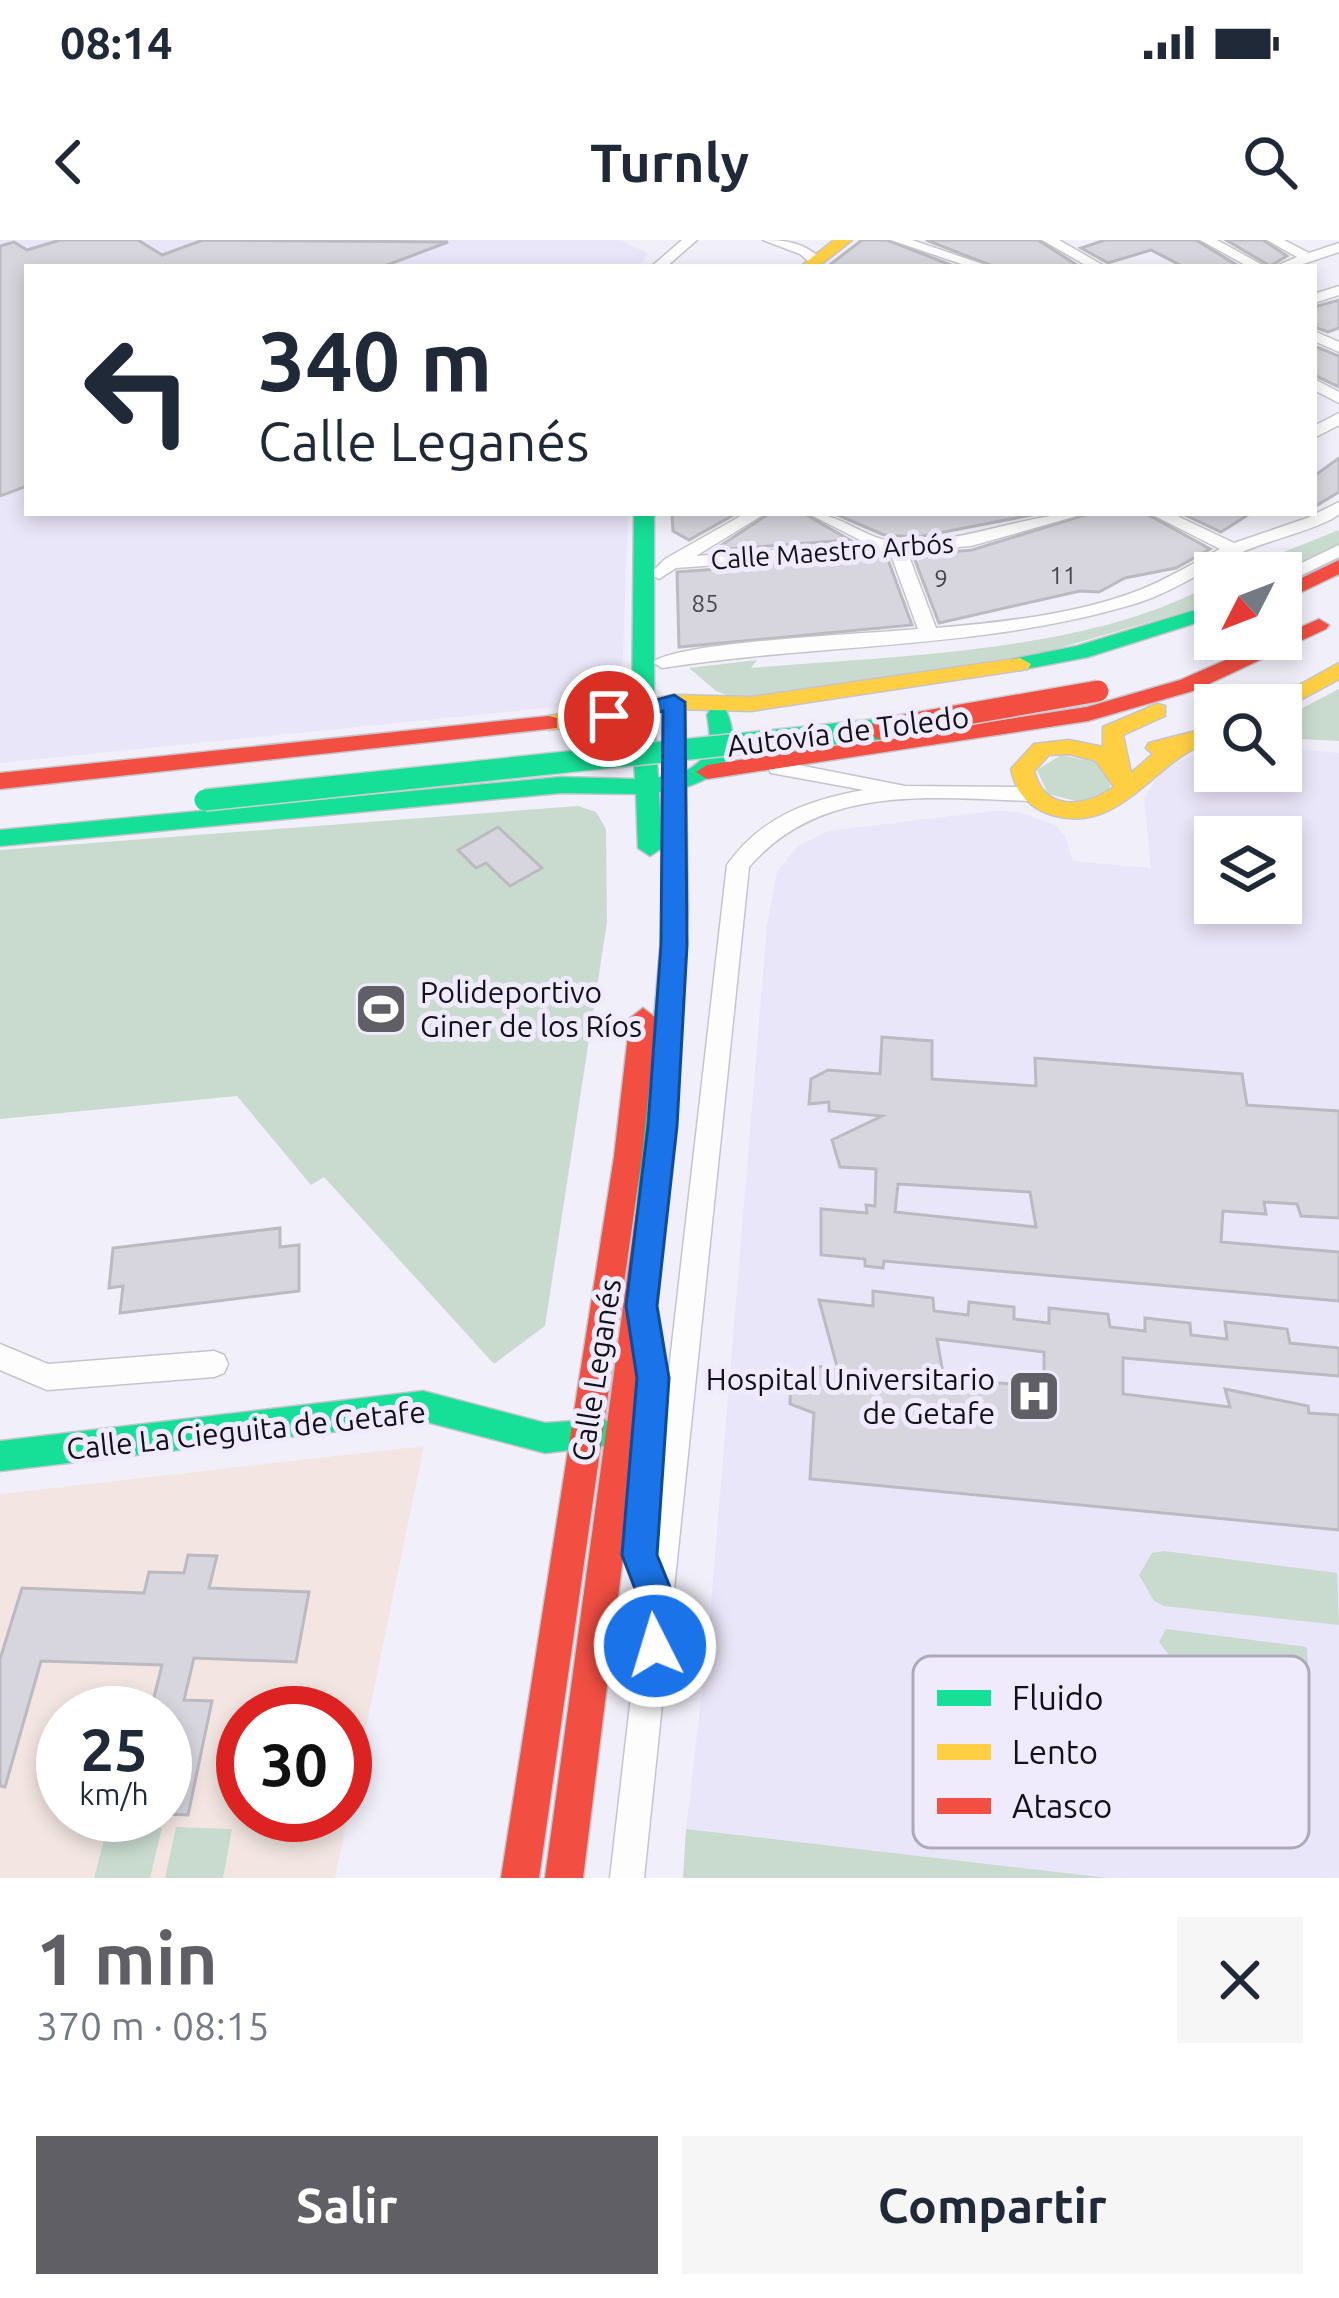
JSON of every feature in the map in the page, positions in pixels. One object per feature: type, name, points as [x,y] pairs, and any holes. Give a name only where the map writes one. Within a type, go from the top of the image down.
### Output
[{"type":"main road","points":[[818,264],[844,240]]},
{"type":"main road","name":"Calle Leganés","points":[[520,1878],[638,1071],[649,924],[636,788],[643,706],[644,516]]},
{"type":"main road","name":"Calle Leganés","points":[[564,1878],[641,1306],[668,1065],[678,782],[674,702],[662,662],[665,568],[656,516]]},
{"type":"main road","points":[[1302,585],[1339,566]]},
{"type":"main road","points":[[1302,617],[1339,597]]},
{"type":"main road","points":[[0,838],[526,788],[636,788],[707,772],[980,735],[1139,701],[1226,670],[1329,616]]},
{"type":"main road","points":[[1194,740],[1118,767],[1075,746],[1037,751],[1022,769],[1032,794],[1063,811],[1090,813],[1113,806],[1118,767],[1111,737],[1114,728],[1240,678],[1329,616]]},
{"type":"main road","points":[[0,778],[609,716],[674,702],[707,705],[825,697],[1081,652],[1194,617]]},
{"type":"main road","name":"Autovía de Toledo","points":[[1090,682],[1194,637]]},
{"type":"main road","name":"Autovía de Toledo","points":[[0,798],[208,789],[850,734],[1194,655]]},
{"type":"main road","points":[[1302,690],[1339,670]]},
{"type":"main road","points":[[707,705],[718,715],[727,737],[718,763],[707,772]]},
{"type":"main road","points":[[609,716],[597,732],[596,755],[605,772],[636,788]]},
{"type":"main road","name":"Autovía de Toledo","points":[[0,820],[208,789]]},
{"type":"main road","name":"Calle La Cieguita de Getafe","points":[[0,1456],[423,1406],[514,1433],[584,1438],[608,1432],[626,1418]]},
{"type":"street","points":[[662,264],[690,240]]},
{"type":"street","points":[[770,240],[805,250],[818,264]]},
{"type":"street","points":[[898,240],[974,264]]},
{"type":"street","points":[[1207,240],[1253,264]]},
{"type":"street","points":[[1274,240],[1324,263],[1339,248]]},
{"type":"street","points":[[1056,241],[1094,264]]},
{"type":"street","points":[[662,662],[930,637],[1123,602],[1180,582],[1233,549],[1316,524],[1339,507]]},
{"type":"street","points":[[665,568],[753,516]]},
{"type":"street","points":[[822,516],[892,546],[930,637]]},
{"type":"street","points":[[992,516],[1020,530]]},
{"type":"street","name":"Calle Maestro Arbós","points":[[665,568],[971,541],[1069,516]]},
{"type":"street","points":[[1171,516],[1233,549]]},
{"type":"street","points":[[1299,516],[1316,524]]},
{"type":"street","points":[[1302,569],[1339,550]]},
{"type":"street","points":[[764,764],[861,779],[918,796]]},
{"type":"street","name":"Calle Leganés","points":[[627,1878],[738,865],[756,841],[796,814],[836,802],[1032,794]]},
{"type":"street","name":"Calle Leganés","points":[[641,1306],[653,1378],[639,1555],[660,1607]]},
{"type":"street","points":[[0,1357],[47,1377],[214,1364]]},
{"type":"shaded area","points":[[0,240],[620,240],[648,253],[641,264],[24,264],[24,516],[628,516],[622,681],[599,699],[575,705],[0,763]]},
{"type":"shaded area","name":"Hospital Universitario de Getafe","points":[[1302,749],[1339,753],[1339,1878],[1108,1878],[686,1829],[708,1640],[767,925],[777,872],[798,846],[828,831],[993,811],[1018,812],[1055,825],[1065,836],[1073,861],[1151,868],[1144,798],[1158,776],[1194,756],[1194,792],[1302,792]]},
{"type":"shaded area","points":[[424,1446],[372,1698],[372,1686],[216,1686],[216,1842],[342,1842],[335,1878],[0,1878],[0,1494]]},
{"type":"green space","points":[[1339,530],[1339,546],[1302,563],[1302,552],[1284,552]]},
{"type":"green space","points":[[1194,592],[1194,609],[1042,653],[738,699],[716,691],[689,668],[757,660],[751,668],[990,647],[1111,624]]},
{"type":"green space","points":[[1339,689],[1339,741],[1302,739],[1302,708]]},
{"type":"green space","points":[[1061,755],[1095,762],[1111,783],[1109,790],[1084,803],[1048,794],[1037,770]]},
{"type":"green space","name":"Polideportivo Giner de los Ríos","points":[[578,806],[596,812],[606,829],[607,922],[545,1326],[494,1364],[324,1177],[311,1185],[237,1096],[0,1119],[0,850]]},
{"type":"green space","points":[[1152,1553],[1337,1573],[1339,1625],[1164,1606],[1154,1601],[1139,1575]]},
{"type":"green space","points":[[1166,1629],[1307,1647],[1307,1656],[1170,1656],[1159,1642]]},
{"type":"green space","points":[[192,1828],[216,1828],[216,1842],[230,1842],[223,1878],[165,1878],[173,1842],[192,1842]]},
{"type":"green space","points":[[686,1829],[1108,1878],[683,1878]]},
{"type":"green space","points":[[104,1842],[159,1842],[150,1878],[94,1878]]},
{"type":"building","points":[[60,240],[138,240],[162,255],[203,240],[448,242],[390,264],[24,264],[24,487],[0,496],[0,246],[14,242],[27,250]]},
{"type":"building","points":[[862,240],[887,240],[948,264],[831,264]]},
{"type":"building","points":[[926,240],[1038,240],[1075,264],[987,264]]},
{"type":"building","points":[[1105,240],[1196,240],[1235,264],[1178,264],[1151,250],[1108,263],[1081,248]]},
{"type":"building","points":[[1226,240],[1263,240],[1287,256],[1267,264]]},
{"type":"building","points":[[1339,300],[1339,328],[1328,332],[1317,328],[1317,306]]},
{"type":"building","points":[[1317,347],[1339,356],[1339,387],[1317,376]]},
{"type":"building","points":[[1339,458],[1339,492],[1317,505],[1317,474]]},
{"type":"building","points":[[672,516],[732,516],[689,540],[673,531]]},
{"type":"building","points":[[765,516],[808,516],[850,540],[714,550]]},
{"type":"building","points":[[840,516],[1026,516],[918,537],[884,535]]},
{"type":"building","points":[[1081,516],[1150,516],[1210,549],[1194,552],[1194,558],[1176,568],[1125,578],[1099,592],[1080,591],[939,623],[913,555],[972,550]]},
{"type":"building","points":[[1187,516],[1246,516],[1221,532]]},
{"type":"building","points":[[887,557],[912,625],[679,647],[677,572]]},
{"type":"building","points":[[498,827],[542,868],[510,886],[486,863],[476,868],[458,850]]},
{"type":"building","points":[[882,1037],[932,1041],[932,1079],[1036,1086],[1035,1058],[1242,1074],[1247,1105],[1339,1111],[1339,1218],[1301,1216],[1297,1204],[1264,1202],[1266,1214],[1223,1211],[1221,1242],[1339,1252],[1339,1301],[884,1261],[883,1268],[865,1266],[865,1259],[821,1255],[821,1209],[867,1213],[866,1205],[875,1206],[876,1169],[840,1167],[832,1140],[882,1116],[829,1111],[829,1102],[809,1104],[811,1079],[828,1070],[880,1074]],"holes":[[[898,1184],[1030,1192],[1036,1227],[895,1212]]]},
{"type":"building","points":[[280,1228],[280,1247],[299,1245],[299,1291],[120,1313],[123,1286],[109,1288],[113,1248]]},
{"type":"building","points":[[873,1291],[933,1298],[934,1311],[968,1315],[969,1302],[1014,1307],[1014,1319],[1049,1323],[1049,1308],[1108,1314],[1110,1327],[1145,1331],[1145,1318],[1190,1323],[1191,1335],[1227,1339],[1225,1322],[1287,1329],[1290,1343],[1339,1348],[1339,1376],[1123,1358],[1123,1394],[1230,1407],[1225,1389],[1308,1406],[1309,1413],[1339,1415],[1339,1530],[810,1479],[814,1413],[790,1404],[791,1374],[815,1373],[816,1366],[838,1370],[819,1300],[873,1306]],"holes":[[[937,1339],[1044,1352],[1044,1386],[944,1379]]]},
{"type":"building","points":[[188,1555],[217,1556],[209,1588],[309,1592],[296,1662],[194,1658],[187,1686],[157,1686],[162,1665],[41,1661],[5,1787],[0,1786],[0,1659],[22,1588],[144,1593],[149,1572],[184,1573]]},
{"type":"building","points":[[192,1700],[212,1701],[192,1796]]},
{"type":"traffic: fast","points":[[643,706],[644,516]]},
{"type":"traffic: fast","points":[[1020,664],[1081,652],[1194,617]]},
{"type":"traffic: fast","points":[[651,1212],[676,909],[674,702]]},
{"type":"traffic: fast","points":[[0,838],[561,785],[671,783],[697,776],[715,763],[723,743],[718,715]]},
{"type":"traffic: fast","points":[[643,719],[650,848]]},
{"type":"traffic: fast","points":[[205,800],[881,729]]},
{"type":"traffic: fast","points":[[0,1456],[423,1406],[545,1438],[602,1434]]},
{"type":"traffic: slow","points":[[812,264],[844,240]]},
{"type":"traffic: slow","points":[[549,723],[674,702],[751,704],[1020,664]]},
{"type":"traffic: slow","points":[[1302,690],[1339,670]]},
{"type":"traffic: slow","points":[[1120,769],[1111,732],[1157,711]]},
{"type":"traffic: slow","points":[[1157,748],[1194,738]]},
{"type":"traffic: slow","points":[[1126,787],[1104,756],[1081,748],[1042,749],[1022,769],[1031,791],[1043,803],[1069,812],[1087,811],[1119,795],[1179,745]]},
{"type":"traffic: jam","points":[[1302,585],[1339,566]]},
{"type":"traffic: jam","points":[[707,772],[1088,714],[1188,685],[1319,625]]},
{"type":"traffic: jam","points":[[881,729],[1098,691]]},
{"type":"traffic: jam","points":[[0,781],[549,723]]},
{"type":"traffic: jam","points":[[520,1878],[628,1157],[643,1018]]},
{"type":"traffic: jam","points":[[564,1878],[651,1212]]},
{"type":"place","name":"Polideportivo Giner de los Ríos","points":[[381,1009]]},
{"type":"place","name":"Hospital Universitario de Getafe","points":[[1034,1396]]},
{"type":"route","points":[[609,716],[674,702],[676,908],[668,1065],[641,1306],[653,1378],[639,1555],[660,1607],[655,1646]]}]
